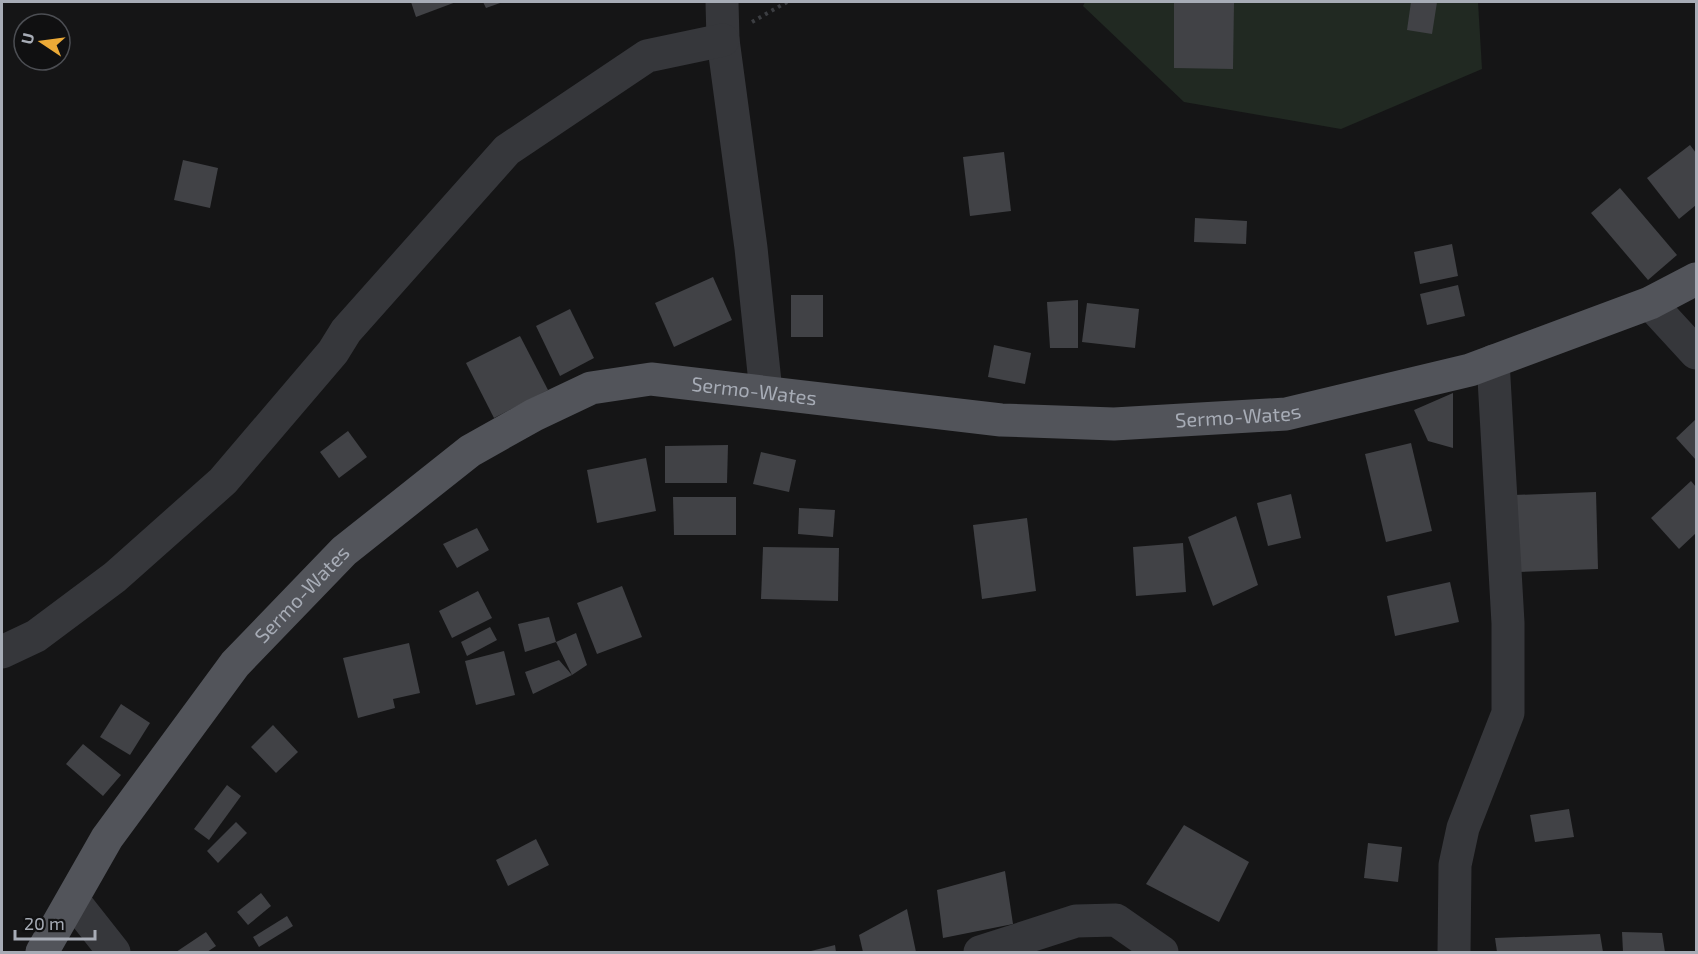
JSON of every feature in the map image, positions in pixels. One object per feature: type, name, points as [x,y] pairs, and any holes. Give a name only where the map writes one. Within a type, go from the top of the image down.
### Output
[{"type":"main road","name":"Sermo-Wates","points":[[42,952],[107,837],[235,664],[344,551],[470,451],[534,415],[591,388],[651,380],[1000,420],[1114,424],[1286,414],[1470,370],[1650,303],[1696,279]]},
{"type":"street","points":[[722,2],[723,40],[749,237],[766,392]]},
{"type":"street","points":[[2,652],[36,636],[115,577],[223,481],[333,352],[346,331],[507,150],[647,56],[723,40]]},
{"type":"street","points":[[1650,303],[1696,353]]},
{"type":"street","points":[[1454,952],[1455,865],[1463,828],[1508,713],[1510,676],[1493,361]]},
{"type":"street","points":[[73,900],[114,952]]},
{"type":"street","points":[[980,952],[1076,921],[1116,920],[1162,952]]},
{"type":"shaded area","points":[[1085,2],[1478,2],[1482,69],[1341,129],[1184,102],[1083,6]]},
{"type":"building","points":[[411,2],[456,2],[416,17]]},
{"type":"building","points":[[483,2],[503,2],[486,8]]},
{"type":"building","points":[[1174,2],[1234,2],[1233,69],[1174,68]]},
{"type":"building","points":[[1411,2],[1437,2],[1432,34],[1407,30]]},
{"type":"building","points":[[1690,145],[1696,153],[1696,205],[1679,219],[1647,178]]},
{"type":"building","points":[[1004,152],[1011,211],[970,216],[963,157]]},
{"type":"building","points":[[183,160],[218,168],[210,208],[174,200]]},
{"type":"building","points":[[1620,188],[1677,255],[1648,280],[1591,213]]},
{"type":"building","points":[[1195,218],[1247,221],[1246,244],[1194,242]]},
{"type":"building","points":[[1452,244],[1458,276],[1420,284],[1414,252]]},
{"type":"building","points":[[713,277],[732,320],[674,347],[655,303]]},
{"type":"building","points":[[1458,285],[1465,316],[1427,325],[1420,294]]},
{"type":"building","points":[[791,295],[823,295],[823,337],[791,337]]},
{"type":"building","points":[[1078,300],[1078,348],[1050,348],[1047,302]]},
{"type":"building","points":[[1087,303],[1139,309],[1135,348],[1082,342]]},
{"type":"building","points":[[570,309],[594,358],[560,376],[536,326]]},
{"type":"building","points":[[520,336],[548,390],[494,418],[466,363]]},
{"type":"building","points":[[994,345],[1031,353],[1025,384],[988,377]]},
{"type":"building","points":[[1453,393],[1453,448],[1428,441],[1414,410]]},
{"type":"building","points":[[1696,419],[1696,460],[1676,438]]},
{"type":"building","points":[[348,431],[367,457],[339,478],[320,452]]},
{"type":"building","points":[[1411,443],[1432,531],[1386,542],[1365,454]]},
{"type":"building","points":[[728,445],[727,483],[665,483],[665,446]]},
{"type":"building","points":[[761,452],[796,460],[789,492],[753,484]]},
{"type":"building","points":[[646,458],[656,511],[597,523],[587,470]]},
{"type":"building","points":[[1691,481],[1696,487],[1696,533],[1679,549],[1651,518]]},
{"type":"building","points":[[1596,492],[1598,569],[1516,572],[1514,495]]},
{"type":"building","points":[[1291,494],[1301,538],[1268,546],[1257,503]]},
{"type":"building","points":[[673,497],[736,497],[736,535],[674,535]]},
{"type":"building","points":[[799,508],[835,510],[833,537],[798,534]]},
{"type":"building","points":[[1236,516],[1258,585],[1213,606],[1188,537]]},
{"type":"building","points":[[1027,518],[1036,591],[982,599],[973,525]]},
{"type":"building","points":[[477,528],[489,550],[457,568],[443,544]]},
{"type":"building","points":[[1183,543],[1186,592],[1136,596],[1133,547]]},
{"type":"building","points":[[763,547],[839,548],[838,601],[761,599]]},
{"type":"building","points":[[1450,582],[1459,622],[1395,636],[1387,596]]},
{"type":"building","points":[[622,586],[642,637],[597,654],[577,603]]},
{"type":"building","points":[[478,591],[492,618],[452,638],[439,611]]},
{"type":"building","points":[[549,617],[556,642],[525,652],[518,624]]},
{"type":"building","points":[[490,627],[497,640],[467,656],[461,642]]},
{"type":"building","points":[[576,633],[587,665],[572,675],[556,642]]},
{"type":"building","points":[[409,643],[420,693],[393,699],[395,708],[358,718],[343,658]]},
{"type":"building","points":[[504,651],[515,695],[476,705],[465,661]]},
{"type":"building","points":[[559,660],[572,675],[533,694],[525,672]]},
{"type":"building","points":[[121,704],[150,723],[130,755],[100,737]]},
{"type":"building","points":[[273,725],[298,752],[276,773],[251,747]]},
{"type":"building","points":[[83,744],[121,775],[103,796],[66,764]]},
{"type":"building","points":[[227,785],[241,796],[209,840],[194,829]]},
{"type":"building","points":[[1569,809],[1574,837],[1535,842],[1530,815]]},
{"type":"building","points":[[236,822],[247,833],[218,863],[207,851]]},
{"type":"building","points":[[1184,825],[1249,862],[1219,922],[1146,884]]},
{"type":"building","points":[[536,839],[549,865],[508,886],[496,860]]},
{"type":"building","points":[[1368,843],[1402,847],[1398,882],[1364,878]]},
{"type":"building","points":[[1005,871],[1013,924],[943,938],[937,890]]},
{"type":"building","points":[[261,893],[271,906],[248,925],[237,912]]},
{"type":"building","points":[[907,909],[916,952],[863,952],[859,935]]},
{"type":"building","points":[[287,916],[293,926],[259,947],[253,937]]},
{"type":"building","points":[[206,932],[216,946],[207,952],[176,952]]},
{"type":"building","points":[[1622,932],[1662,933],[1665,952],[1623,952]]},
{"type":"building","points":[[1600,934],[1603,952],[1497,952],[1495,938]]},
{"type":"building","points":[[835,945],[836,952],[807,952]]}]
